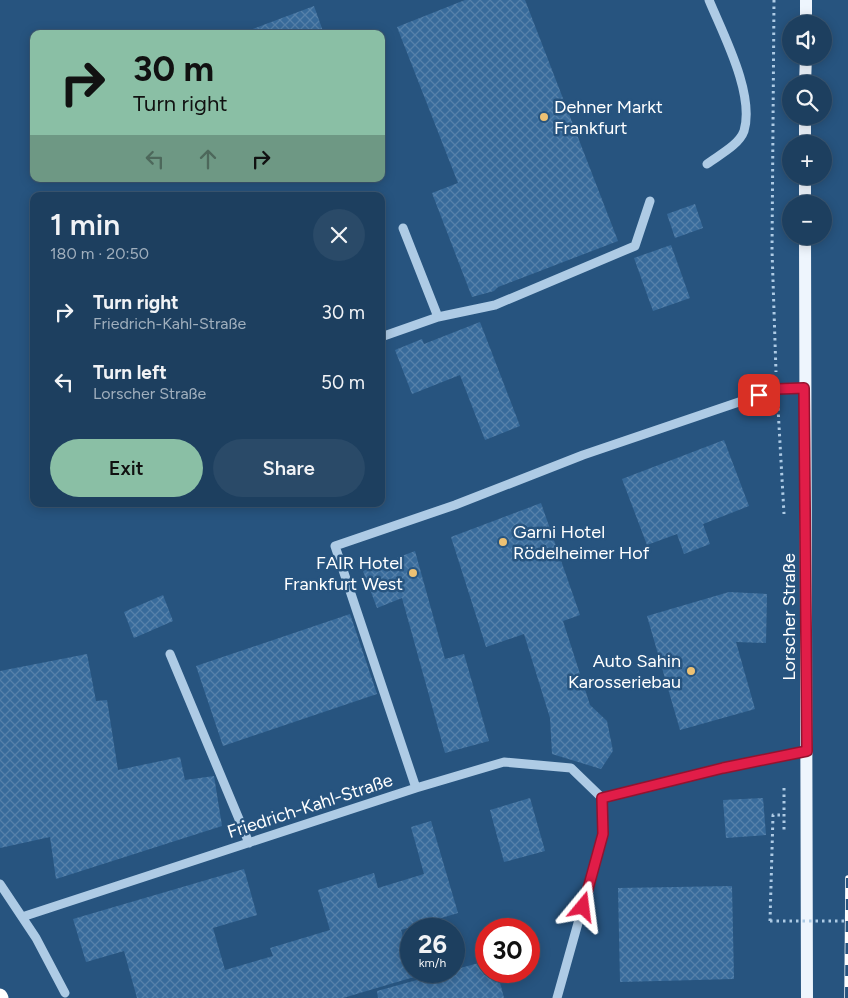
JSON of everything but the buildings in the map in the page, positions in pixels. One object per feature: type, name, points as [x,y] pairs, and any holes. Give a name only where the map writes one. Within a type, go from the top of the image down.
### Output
[{"type":"main road","points":[[806,0],[806,15]]},
{"type":"main road","name":"Lorscher Straße","points":[[805,245],[807,998]]},
{"type":"street","points":[[707,164],[734,145],[744,132],[747,105],[737,67],[709,0]]},
{"type":"street","points":[[385,336],[438,317],[495,305],[635,246],[650,202]]},
{"type":"street","points":[[403,228],[438,317]]},
{"type":"street","points":[[416,788],[335,546],[455,505],[583,455],[777,389],[804,388]]},
{"type":"street","points":[[170,654],[249,843]]},
{"type":"street","points":[[557,998],[603,834],[602,798],[723,768],[807,751]]},
{"type":"street","name":"Friedrich-Kahl-Straße","points":[[22,917],[416,788],[504,762],[571,768],[602,798]]},
{"type":"street","points":[[0,884],[36,938],[65,993]]},
{"type":"path","points":[[774,0],[772,250],[784,522]]},
{"type":"path","points":[[784,756],[784,834]]},
{"type":"path","points":[[784,815],[773,815],[770,920],[848,921]]},
{"type":"path","points":[[786,920],[786,929]]},
{"type":"railway","points":[[847,998],[848,878]]},
{"type":"place","name":"Dehner Markt Frankfurt","points":[[544,117]]},
{"type":"place","name":"Garni Hotel Rödelheimer Hof","points":[[503,542]]},
{"type":"place","name":"FAIR Hotel Frankfurt West","points":[[413,573]]},
{"type":"place","name":"Auto Sahin Karosseriebau","points":[[691,671]]},
{"type":"route","points":[[583,907],[603,834],[602,798],[723,768],[807,751],[804,388],[777,389],[759,395]]}]
